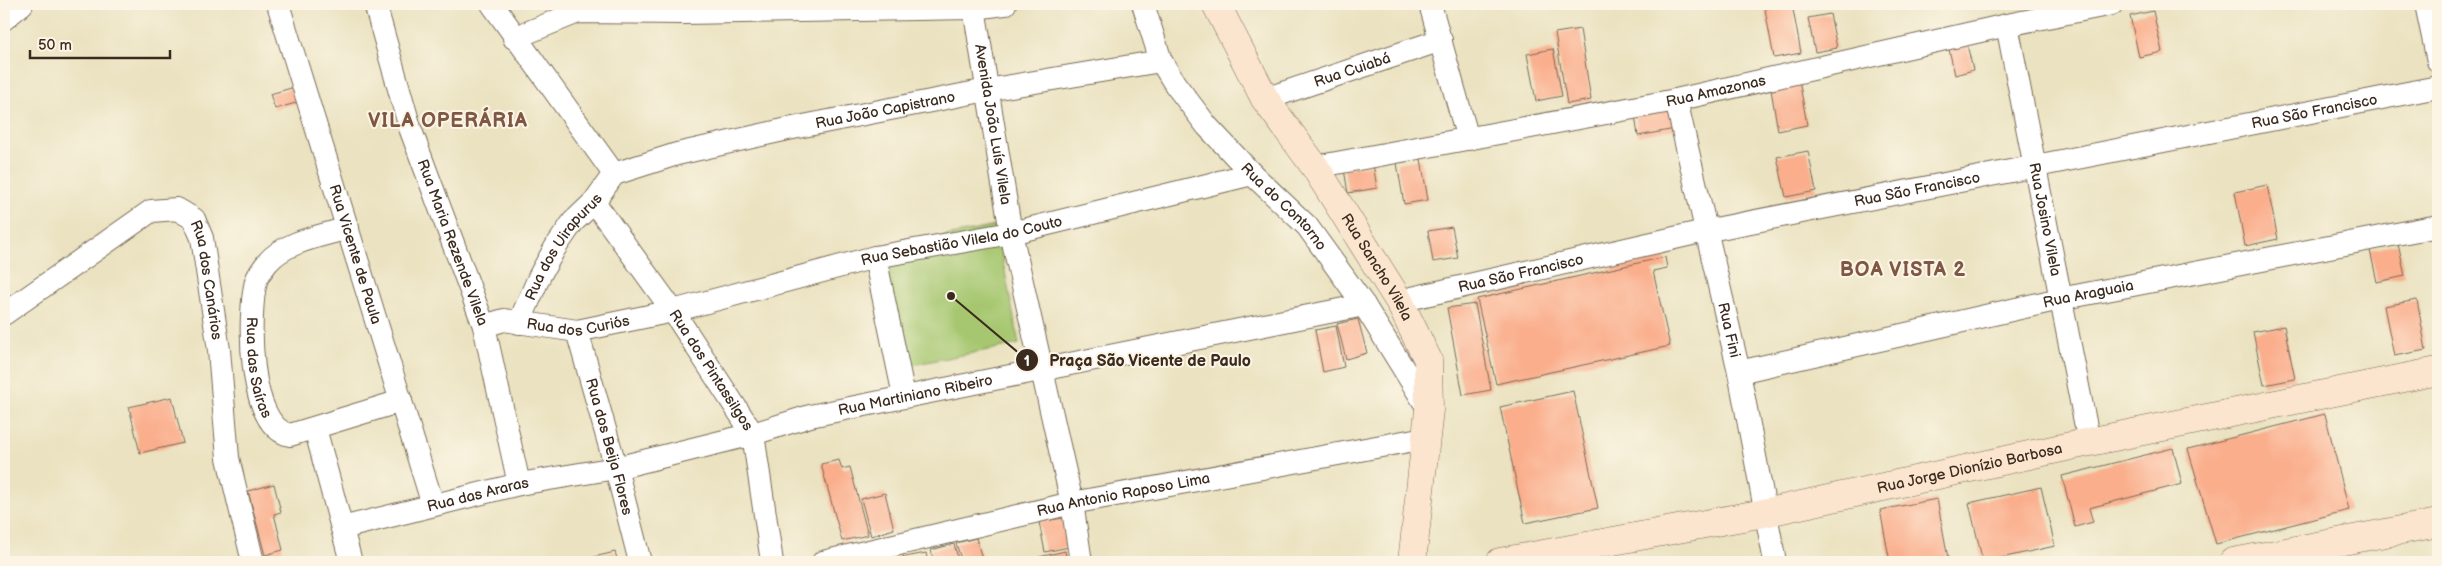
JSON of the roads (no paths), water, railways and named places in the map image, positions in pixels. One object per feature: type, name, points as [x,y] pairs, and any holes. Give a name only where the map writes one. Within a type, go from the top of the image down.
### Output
[{"type":"main road","name":"Rua Sancho Vilela","points":[[1216,4],[1265,99],[1315,166],[1398,301],[1428,360],[1429,410],[1412,562]]},
{"type":"main road","name":"Rua Jorge Dionízio Barbosa","points":[[1500,562],[1764,513],[2089,442],[2438,370]]},
{"type":"main road","points":[[2233,562],[2438,523]]},
{"type":"street","points":[[4,19],[22,4]]},
{"type":"street","name":"Rua Vicente de Paula","points":[[278,4],[433,505]]},
{"type":"street","name":"Rua Maria Rezende Vilela","points":[[375,4],[410,128],[484,326],[520,484]]},
{"type":"street","points":[[492,4],[514,38],[614,174]]},
{"type":"street","points":[[514,38],[578,12],[684,14],[974,8],[1005,4]]},
{"type":"street","name":"Rua do Contorno","points":[[1143,4],[1160,61],[1175,84],[1207,126],[1252,174],[1307,226],[1364,305],[1429,410]]},
{"type":"street","points":[[1430,4],[1468,139]]},
{"type":"street","name":"Rua Amazonas","points":[[1315,166],[1676,100],[2007,25],[2112,4]]},
{"type":"street","points":[[2426,4],[2438,61]]},
{"type":"street","name":"Avenida João Luís Vilela","points":[[974,8],[1011,233],[1072,503],[1081,562]]},
{"type":"street","name":"Rua Josino Vilela","points":[[2007,25],[2089,442]]},
{"type":"street","name":"Rua Cuiabá","points":[[1265,99],[1441,40]]},
{"type":"street","name":"Rua João Capistrano","points":[[614,174],[677,154],[788,129],[987,90],[1160,61]]},
{"type":"street","name":"Rua São Francisco","points":[[1398,301],[1705,231],[2438,87]]},
{"type":"street","name":"Rua Fini","points":[[1676,100],[1739,372],[1764,513],[1775,562]]},
{"type":"street","name":"Rua dos Uirapurus","points":[[520,323],[540,275],[555,248],[573,222],[594,202],[614,174]]},
{"type":"street","name":"Rua Sebastião Vilela do Couto","points":[[673,310],[875,257],[1011,233],[1252,174]]},
{"type":"street","name":"Rua dos Pintassilgos","points":[[594,202],[673,310],[753,434],[772,562]]},
{"type":"street","name":"Rua dos Canários","points":[[4,314],[151,211],[177,209],[194,219],[202,238],[219,350],[228,458],[253,562]]},
{"type":"street","name":"Rua Araguaia","points":[[1739,372],[2060,299],[2438,226]]},
{"type":"street","name":"Rua das Saíras","points":[[348,228],[287,247],[269,261],[257,279],[252,306],[253,358],[256,383],[269,419],[275,428],[286,434],[315,428],[401,401]]},
{"type":"street","points":[[875,257],[904,396]]},
{"type":"street","name":"Rua Martiniano Ribeiro","points":[[616,468],[753,434],[810,416],[1364,305]]},
{"type":"street","name":"Rua dos Curiós","points":[[484,326],[504,320],[577,331],[673,310]]},
{"type":"street","name":"Rua dos Beija Flores","points":[[577,331],[616,468],[640,562]]},
{"type":"street","points":[[315,428],[351,562]]},
{"type":"street","name":"Rua Antonio Raposo Lima","points":[[823,562],[1072,503],[1426,438]]},
{"type":"street","name":"Rua das Araras","points":[[342,528],[520,484],[616,468]]},
{"type":"place","name":"Praça São Vicente de Paulo","points":[[951,296]]},
{"type":"district","name":"VILA OPERÁRIA","points":[[448,121]]},
{"type":"district","name":"BOA VISTA 2","points":[[1903,270]]}]
